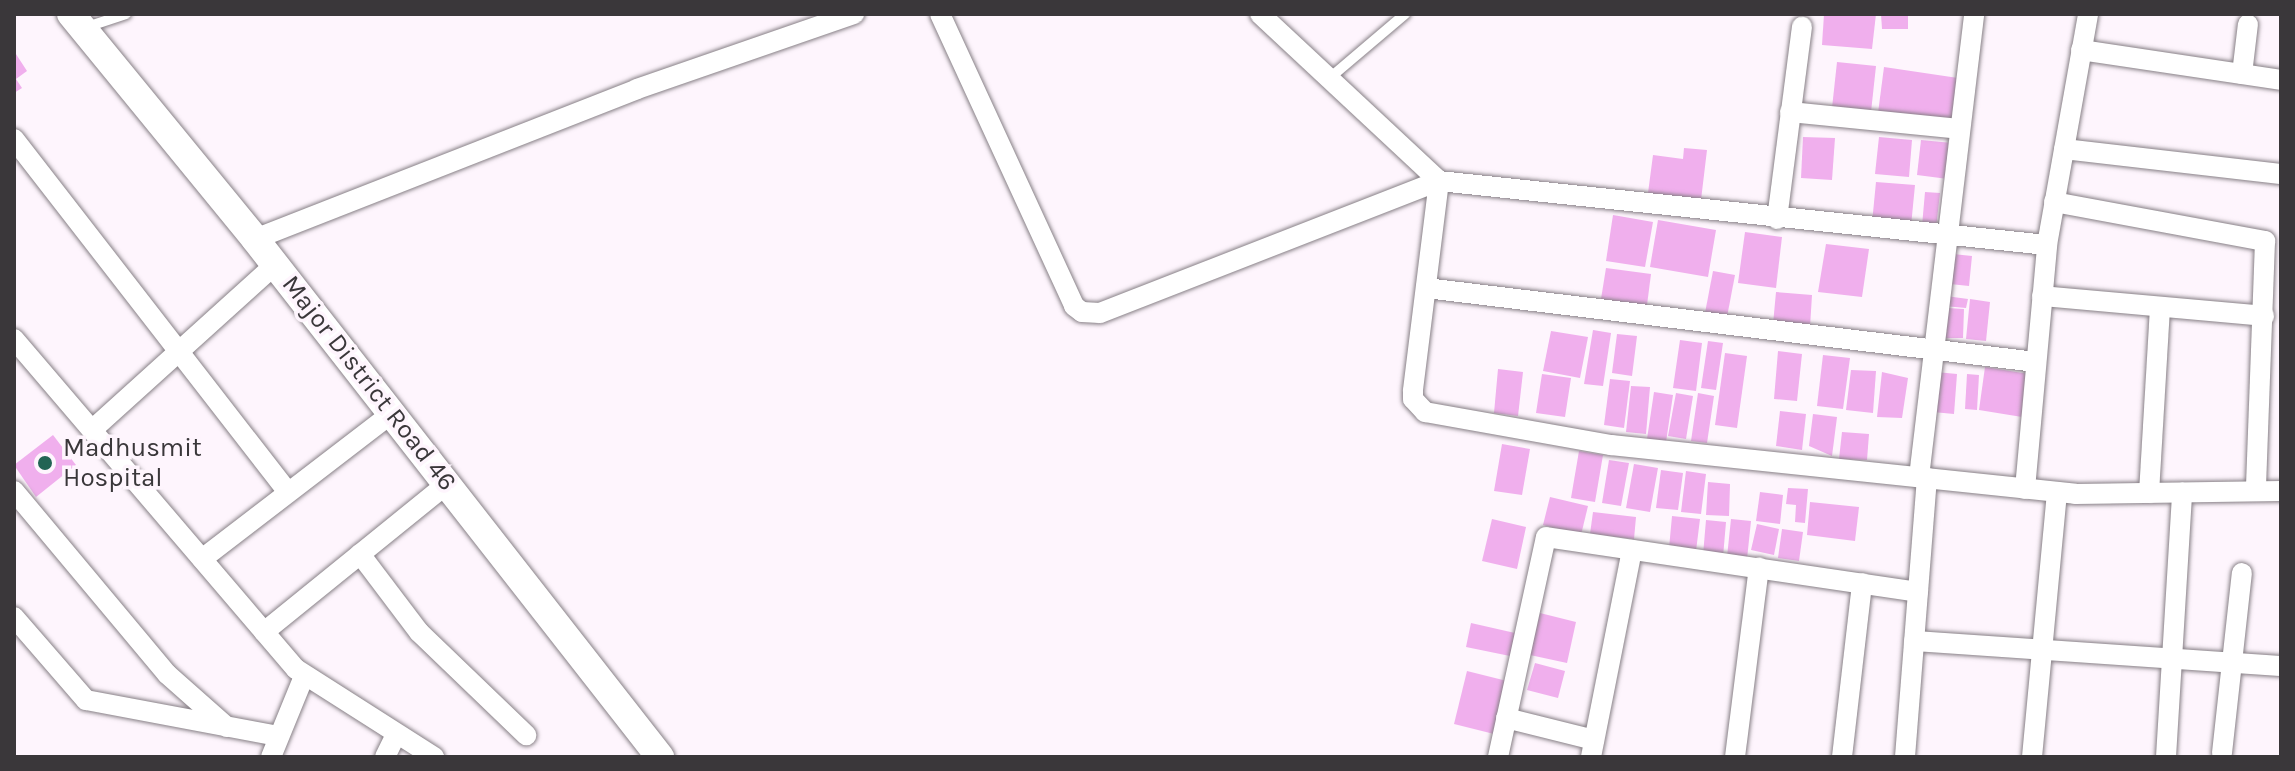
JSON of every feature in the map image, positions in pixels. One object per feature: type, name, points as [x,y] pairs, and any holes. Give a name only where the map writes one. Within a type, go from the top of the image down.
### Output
[{"type":"main road","name":"Major District Road 46","points":[[76,21],[276,264],[660,757]]},
{"type":"street","points":[[255,239],[637,89],[854,14]]},
{"type":"street","points":[[940,14],[1074,306],[1082,312],[1100,313],[1439,181],[1777,219],[2047,245]]},
{"type":"street","points":[[1260,14],[1332,76],[1439,181]]},
{"type":"street","points":[[1905,757],[1932,352],[1974,14]]},
{"type":"street","points":[[2025,489],[2047,245],[2088,14]]},
{"type":"street","points":[[2242,74],[2248,24]]},
{"type":"street","points":[[1777,219],[1802,27]]},
{"type":"street","points":[[2081,50],[2281,80]]},
{"type":"street","points":[[1790,112],[1959,129]]},
{"type":"street","points":[[14,139],[288,492]]},
{"type":"street","points":[[2064,149],[2281,174]]},
{"type":"street","points":[[1439,181],[1413,391],[1413,399],[1425,412],[1611,445],[2057,492],[2281,491]]},
{"type":"street","points":[[2054,202],[2260,238],[2267,246],[2256,491]]},
{"type":"street","points":[[92,430],[276,264]]},
{"type":"street","points":[[1426,288],[1932,352],[2036,362]]},
{"type":"street","points":[[2042,296],[2264,316]]},
{"type":"street","points":[[2149,493],[2160,307]]},
{"type":"street","points":[[14,339],[304,676],[434,757]]},
{"type":"street","points":[[202,559],[392,413]]},
{"type":"street","points":[[264,632],[447,484]]},
{"type":"street","points":[[14,491],[167,674],[227,727]]},
{"type":"street","points":[[2032,757],[2057,492]]},
{"type":"street","points":[[2166,757],[2182,492]]},
{"type":"street","points":[[1498,757],[1546,537],[1918,592]]},
{"type":"street","points":[[1506,718],[1593,748],[1632,550]]},
{"type":"street","points":[[360,554],[419,632],[526,735]]},
{"type":"street","points":[[1735,757],[1759,568]]},
{"type":"street","points":[[2222,753],[2242,573]]},
{"type":"street","points":[[1842,757],[1862,583]]},
{"type":"street","points":[[14,617],[86,700],[279,736]]},
{"type":"street","points":[[1914,641],[2281,666]]},
{"type":"street","points":[[271,757],[304,676]]},
{"type":"street","points":[[385,757],[396,734]]},
{"type":"lane","points":[[76,21],[126,14]]},
{"type":"lane","points":[[1332,76],[1405,14]]},
{"type":"building","points":[[1824,14],[1876,14],[1872,49],[1822,45]]},
{"type":"building","points":[[1881,14],[1908,14],[1908,29],[1882,29]]},
{"type":"building","points":[[14,51],[27,71],[16,79],[22,88],[14,93]]},
{"type":"building","points":[[1837,62],[1876,66],[1871,112],[1832,108]]},
{"type":"building","points":[[1884,67],[1958,78],[1952,124],[1878,113]]},
{"type":"building","points":[[1803,137],[1835,138],[1832,180],[1801,178]]},
{"type":"building","points":[[1879,137],[1912,140],[1909,177],[1875,174]]},
{"type":"building","points":[[1921,140],[1952,143],[1948,179],[1917,175]]},
{"type":"building","points":[[1684,148],[1707,150],[1701,200],[1648,193],[1653,155],[1683,159]]},
{"type":"building","points":[[1876,182],[1915,185],[1911,226],[1872,223]]},
{"type":"building","points":[[1925,192],[1940,193],[1936,228],[1922,226]]},
{"type":"building","points":[[1613,215],[1653,222],[1645,267],[1606,261]]},
{"type":"building","points":[[1658,220],[1716,230],[1708,277],[1650,267]]},
{"type":"building","points":[[1745,232],[1782,237],[1776,288],[1738,283]]},
{"type":"building","points":[[1826,244],[1869,249],[1862,297],[1818,292]]},
{"type":"building","points":[[1953,254],[1972,256],[1969,286],[1950,284]]},
{"type":"building","points":[[1606,268],[1651,274],[1647,305],[1601,299]]},
{"type":"building","points":[[1713,271],[1735,275],[1727,317],[1705,313]]},
{"type":"building","points":[[1776,292],[1812,295],[1810,327],[1773,324]]},
{"type":"building","points":[[1946,296],[1968,299],[1966,308],[1944,306]]},
{"type":"building","points":[[1970,299],[1990,302],[1986,341],[1966,339]]},
{"type":"building","points":[[1947,308],[1964,309],[1963,338],[1945,338]]},
{"type":"building","points":[[1593,330],[1611,333],[1603,386],[1584,384]]},
{"type":"building","points":[[1551,331],[1588,337],[1580,378],[1543,371]]},
{"type":"building","points":[[1617,334],[1637,336],[1632,376],[1612,373]]},
{"type":"building","points":[[1680,340],[1702,343],[1696,391],[1673,388]]},
{"type":"building","points":[[1708,341],[1723,343],[1716,390],[1701,388]]},
{"type":"building","points":[[1778,351],[1802,354],[1797,401],[1774,399]]},
{"type":"building","points":[[1725,353],[1747,356],[1737,428],[1715,425]]},
{"type":"building","points":[[1823,355],[1850,358],[1843,409],[1817,406]]},
{"type":"building","points":[[1985,367],[2029,374],[2022,417],[1979,410]]},
{"type":"building","points":[[1498,369],[1523,372],[1518,416],[1494,413]]},
{"type":"building","points":[[1851,370],[1876,371],[1873,413],[1846,410]]},
{"type":"building","points":[[1882,372],[1908,378],[1902,418],[1877,417]]},
{"type":"building","points":[[1936,372],[1957,374],[1954,414],[1933,412]]},
{"type":"building","points":[[1542,374],[1571,378],[1565,417],[1536,413]]},
{"type":"building","points":[[1967,374],[1979,375],[1977,410],[1965,409]]},
{"type":"building","points":[[1610,379],[1630,381],[1624,428],[1604,425]]},
{"type":"building","points":[[1631,386],[1650,387],[1646,434],[1626,432]]},
{"type":"building","points":[[1654,392],[1673,395],[1666,442],[1647,439]]},
{"type":"building","points":[[1676,393],[1693,396],[1686,439],[1668,436]]},
{"type":"building","points":[[1698,393],[1714,396],[1707,443],[1691,441]]},
{"type":"building","points":[[1780,411],[1806,414],[1802,450],[1776,446]]},
{"type":"building","points":[[1813,414],[1837,417],[1832,456],[1809,446]]},
{"type":"building","points":[[1842,432],[1869,434],[1867,460],[1839,459]]},
{"type":"building","points":[[53,435],[76,465],[36,497],[14,465]]},
{"type":"building","points":[[1502,444],[1530,449],[1522,495],[1494,491]]},
{"type":"building","points":[[1579,451],[1603,455],[1595,502],[1571,498]]},
{"type":"building","points":[[1609,460],[1629,463],[1621,506],[1602,503]]},
{"type":"building","points":[[1634,464],[1658,468],[1650,512],[1626,508]]},
{"type":"building","points":[[1661,470],[1683,473],[1678,510],[1656,508]]},
{"type":"building","points":[[1686,471],[1706,474],[1701,514],[1681,512]]},
{"type":"building","points":[[1708,482],[1730,484],[1729,516],[1706,515]]},
{"type":"building","points":[[1788,488],[1808,489],[1805,523],[1795,522],[1796,505],[1786,504]]},
{"type":"building","points":[[1760,492],[1783,495],[1780,524],[1756,521]]},
{"type":"building","points":[[1550,497],[1588,506],[1581,535],[1543,525]]},
{"type":"building","points":[[1810,502],[1859,507],[1855,541],[1807,535]]},
{"type":"building","points":[[1593,512],[1636,517],[1634,539],[1590,534]]},
{"type":"building","points":[[1672,516],[1700,519],[1696,551],[1669,548]]},
{"type":"building","points":[[1492,519],[1526,527],[1517,569],[1482,561]]},
{"type":"building","points":[[1731,519],[1751,521],[1747,559],[1727,557]]},
{"type":"building","points":[[1706,520],[1726,522],[1723,557],[1703,555]]},
{"type":"building","points":[[1757,524],[1779,529],[1774,555],[1751,550]]},
{"type":"building","points":[[1782,529],[1803,532],[1799,561],[1778,558]]},
{"type":"building","points":[[1540,613],[1576,622],[1567,663],[1530,655]]},
{"type":"building","points":[[1471,623],[1515,633],[1510,656],[1466,647]]},
{"type":"building","points":[[1535,663],[1565,671],[1558,698],[1527,690]]},
{"type":"building","points":[[1467,671],[1507,681],[1494,734],[1454,724]]},
{"type":"place","name":"Madhusmit Hospital","points":[[45,463]]}]
